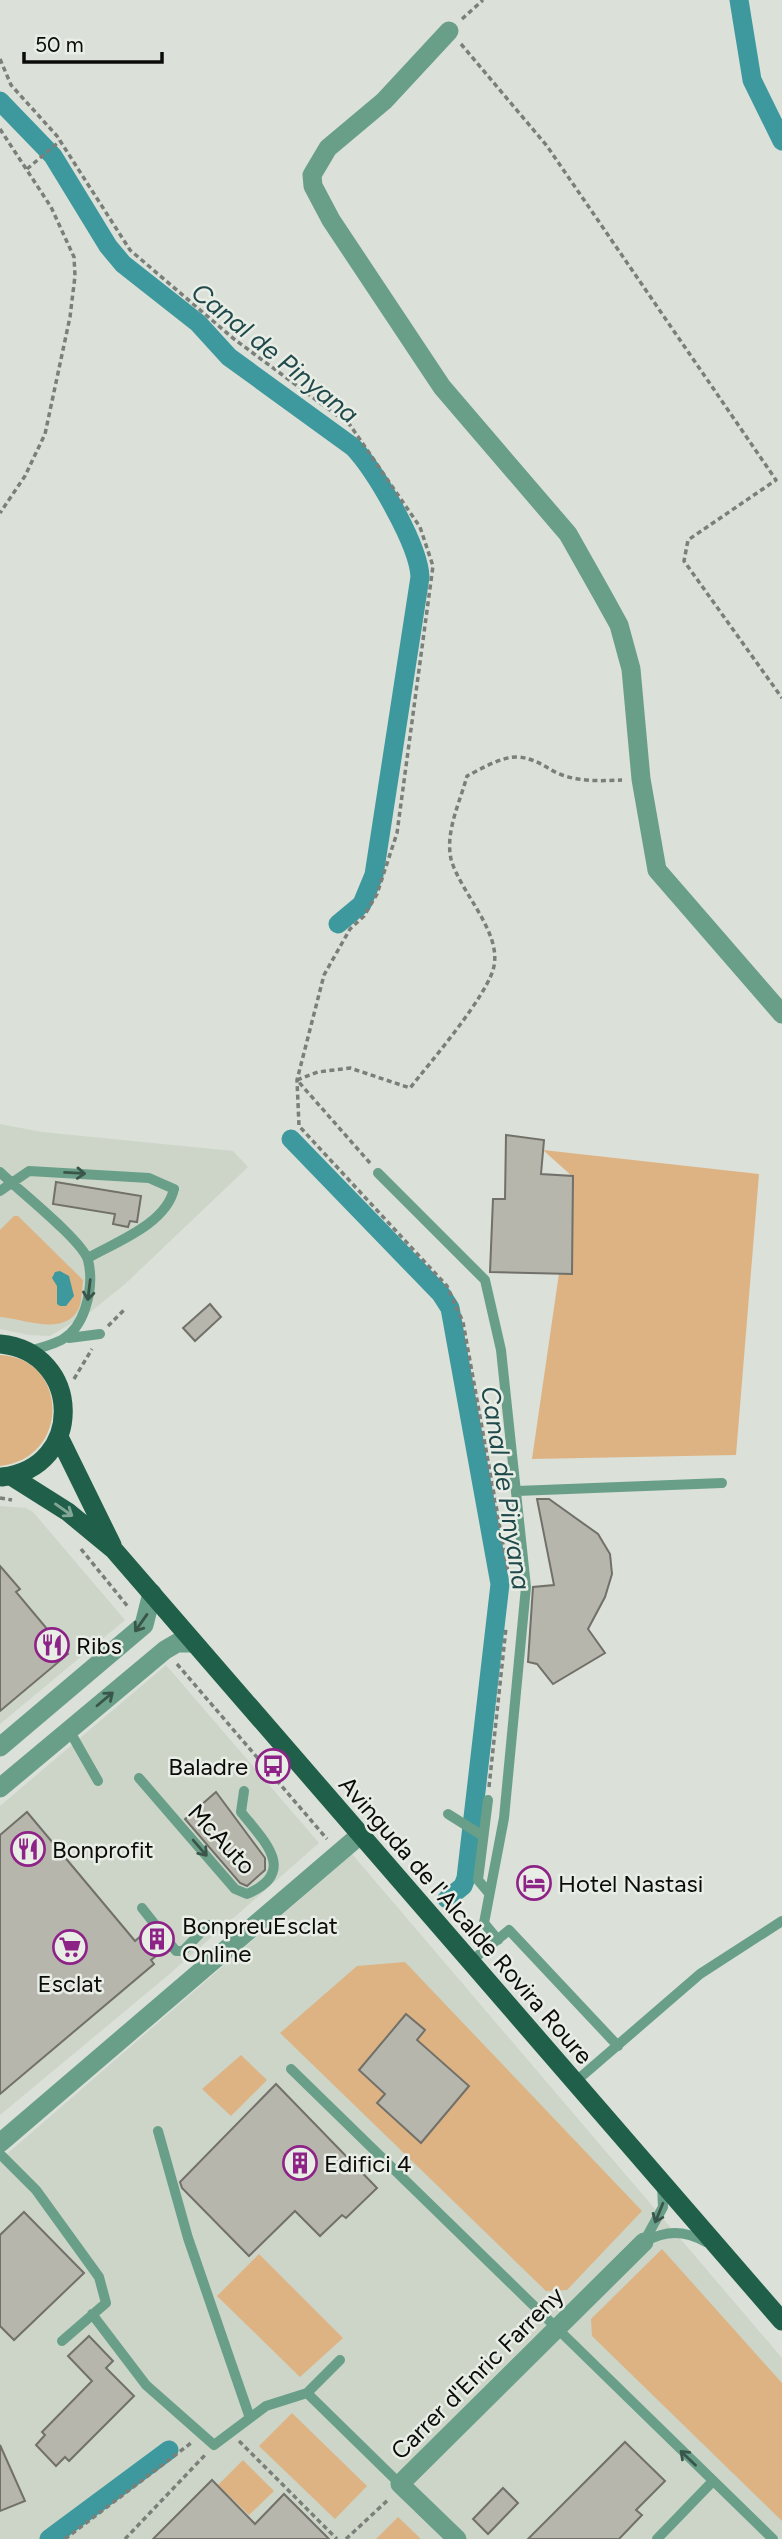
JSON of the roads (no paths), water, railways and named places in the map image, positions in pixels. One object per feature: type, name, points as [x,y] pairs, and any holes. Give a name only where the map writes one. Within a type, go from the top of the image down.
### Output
[{"type":"main road","points":[[0,1344],[28,1351],[53,1373],[62,1394],[64,1416],[58,1437],[39,1462],[5,1476]]},
{"type":"main road","points":[[58,1437],[71,1456],[114,1550]]},
{"type":"main road","points":[[5,1476],[68,1512],[114,1550]]},
{"type":"main road","name":"Avinguda de l'Alcalde Rovira Roure","points":[[114,1550],[782,2322]]},
{"type":"street","points":[[449,31],[384,101],[328,148],[313,174],[313,186],[331,220],[442,387],[568,534],[620,625],[631,669],[641,779],[657,870],[782,1014]]},
{"type":"street","points":[[0,1748],[144,1625],[152,1593]]},
{"type":"street","points":[[0,1788],[165,1650],[177,1643],[194,1643]]},
{"type":"street","points":[[41,1713],[40,1727],[47,1747]]},
{"type":"street","points":[[24,1727],[47,1747]]},
{"type":"street","points":[[0,2143],[360,1835]]},
{"type":"street","name":"Carrer d'Enric Farreny","points":[[457,2539],[400,2484],[644,2242]]},
{"type":"lane","points":[[0,1191],[29,1171],[149,1178],[174,1189],[167,1205],[140,1230],[88,1258]]},
{"type":"lane","points":[[0,1172],[28,1195],[88,1258],[91,1281],[86,1305],[79,1326],[69,1338]]},
{"type":"lane","points":[[378,1173],[485,1280],[501,1350],[526,1587],[504,1818],[484,1923],[498,1940]]},
{"type":"lane","points":[[28,1351],[69,1338],[100,1334]]},
{"type":"lane","points":[[517,1491],[722,1483]]},
{"type":"lane","points":[[69,1729],[98,1781]]},
{"type":"lane","name":"McAuto","points":[[139,1778],[235,1889],[247,1894],[263,1885],[275,1865],[274,1853],[241,1812],[244,1791]]},
{"type":"lane","points":[[488,1800],[481,1834],[478,1880],[488,1892]]},
{"type":"lane","points":[[448,1814],[481,1834]]},
{"type":"lane","points":[[142,1908],[176,1951],[183,1951],[208,1925]]},
{"type":"lane","points":[[575,2082],[700,1974],[782,1921]]},
{"type":"lane","points":[[470,1962],[509,1930],[618,2046]]},
{"type":"lane","points":[[291,2069],[773,2539]]},
{"type":"lane","points":[[158,2131],[188,2238],[250,2418]]},
{"type":"lane","points":[[0,2154],[36,2190],[99,2277],[106,2303],[62,2341]]},
{"type":"lane","points":[[644,2242],[663,2207],[662,2182]]},
{"type":"lane","points":[[644,2242],[670,2232],[690,2234],[705,2241],[729,2261]]},
{"type":"lane","points":[[92,2314],[146,2385],[214,2445],[266,2406],[307,2393],[340,2360]]},
{"type":"lane","points":[[307,2393],[400,2484]]},
{"type":"lane","points":[[657,2539],[713,2482]]},
{"type":"water","points":[[60,1271],[69,1276],[74,1296],[66,1306],[57,1304],[57,1286],[52,1278],[55,1272]]},
{"type":"waterway","name":"Canal de Pinyana","points":[[739,0],[752,80],[782,141]]},
{"type":"waterway","name":"Canal de Pinyana","points":[[0,101],[53,156],[108,246],[123,264],[198,323],[229,357],[353,447],[384,490],[412,546],[420,577],[374,875],[362,904],[338,924]]},
{"type":"waterway","name":"Canal de Pinyana","points":[[291,1139],[441,1294],[450,1308],[500,1584],[466,1878],[463,1886],[447,1899]]},
{"type":"waterway","name":"Canal de Pinyana","points":[[49,2539],[169,2450]]},
{"type":"place","name":"Ribs","points":[[52,1645]]},
{"type":"place","name":"Baladre","points":[[273,1766]]},
{"type":"place","name":"Bonprofit","points":[[28,1849]]},
{"type":"place","name":"Hotel Nastasi","points":[[534,1883]]},
{"type":"place","name":"BonpreuEsclat Online","points":[[157,1939]]},
{"type":"place","name":"Esclat","points":[[70,1947]]},
{"type":"place","name":"Edifici 4","points":[[300,2163]]}]
